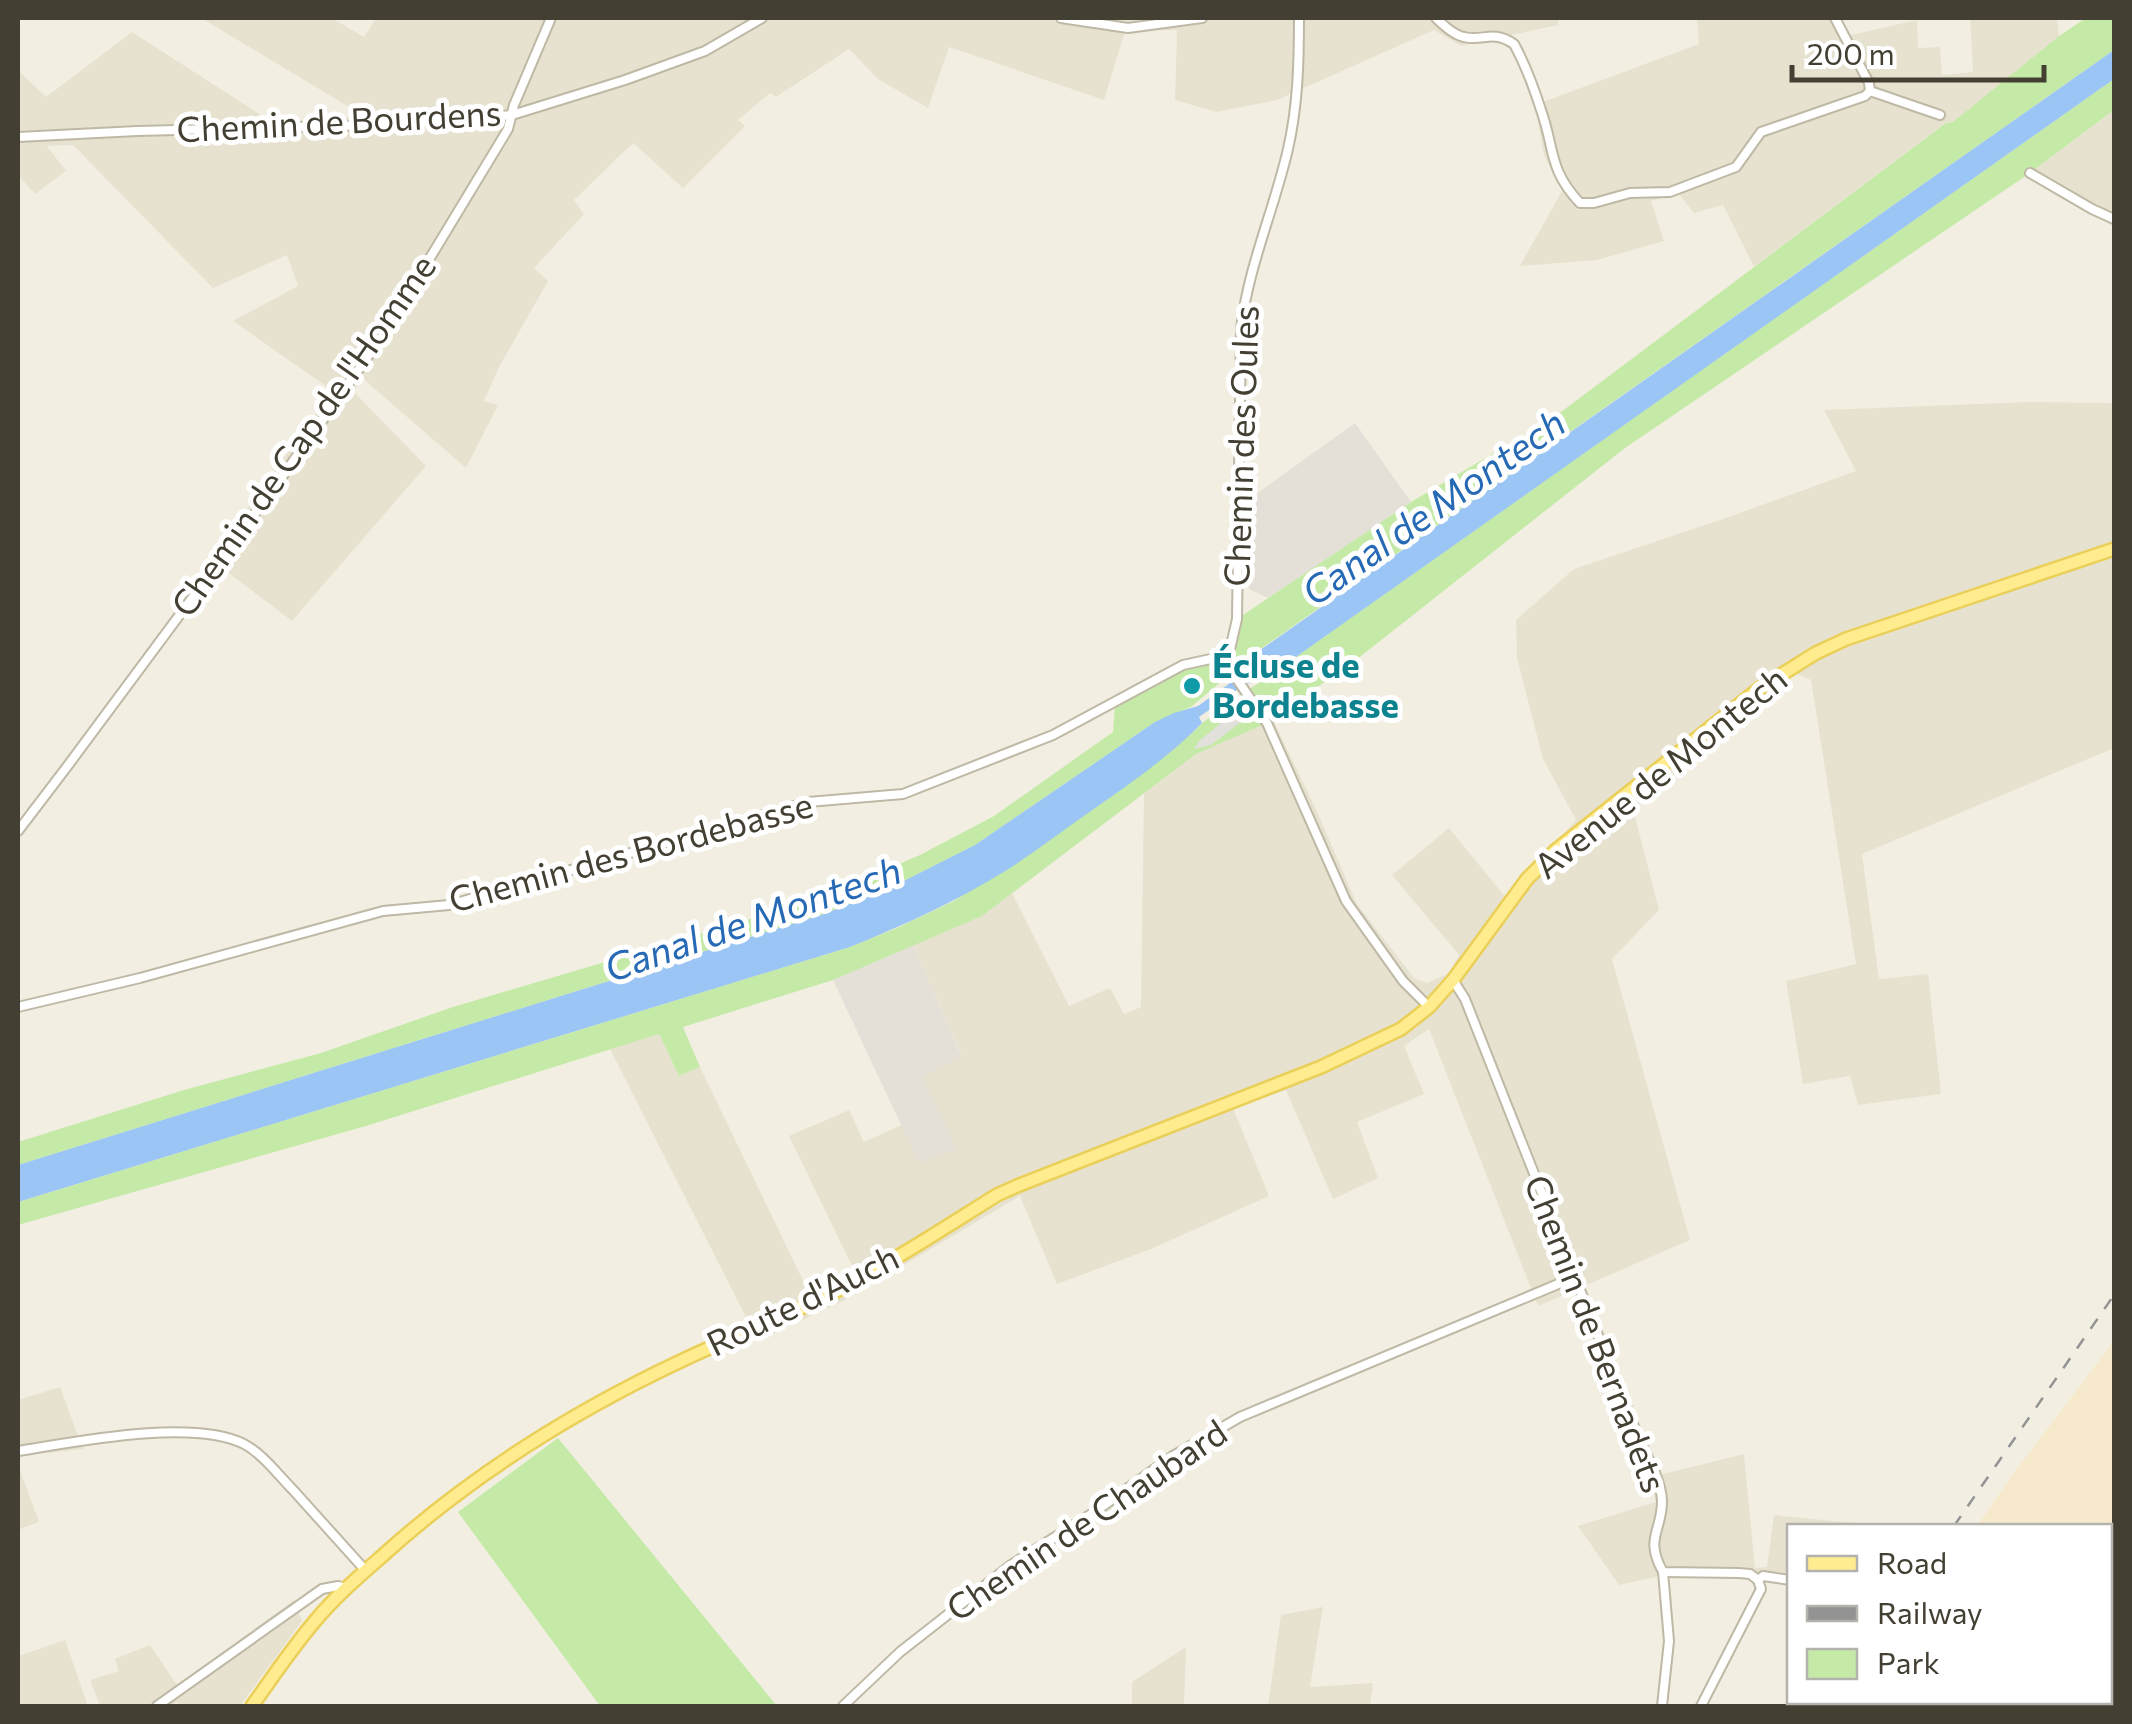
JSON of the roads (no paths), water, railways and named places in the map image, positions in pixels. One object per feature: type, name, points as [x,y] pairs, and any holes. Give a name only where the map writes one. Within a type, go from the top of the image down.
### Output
[{"type":"main road","name":"Avenue de Montech","points":[[1429,1007],[1527,879],[1556,850],[1760,688],[1846,639],[2114,550]]},
{"type":"main road","name":"Route d'Auch","points":[[252,1706],[314,1622],[346,1588],[477,1478],[535,1438],[683,1360],[861,1278],[997,1195],[1321,1066],[1401,1029],[1429,1007]]},
{"type":"street","name":"Chemin de Cap de l'Homme","points":[[18,831],[384,334],[508,129],[514,105],[551,18]]},
{"type":"street","name":"Chemin de Bourdens","points":[[18,137],[378,125],[512,115],[705,51],[762,18]]},
{"type":"street","points":[[1061,18],[1128,28],[1202,18]]},
{"type":"street","points":[[1128,18],[1128,28]]},
{"type":"street","name":"Chemin des Oules","points":[[1299,18],[1299,76],[1288,150],[1245,294],[1241,329],[1236,619],[1228,658],[1232,671],[1268,723],[1346,901],[1403,981],[1429,1007]]},
{"type":"street","points":[[1436,18],[1464,37],[1492,36],[1514,44],[1542,112],[1551,156],[1565,187],[1580,203],[1630,193],[1670,192],[1736,167],[1761,132],[1870,92]]},
{"type":"street","points":[[1835,18],[1870,92]]},
{"type":"street","points":[[1870,92],[1940,115]]},
{"type":"street","points":[[2030,172],[2114,218]]},
{"type":"street","name":"Chemin des Bordebasse","points":[[18,1007],[383,912],[449,905],[808,802],[903,794],[1053,734],[1184,665],[1228,658]]},
{"type":"street","name":"Chemin de Bernadets","points":[[1453,980],[1465,999],[1657,1478],[1662,1497],[1654,1545],[1664,1572],[1670,1641],[1662,1706]]},
{"type":"street","name":"Chemin de Chaubard","points":[[844,1706],[900,1652],[1011,1564],[1096,1511],[1173,1456],[1240,1418],[1575,1277]]},
{"type":"street","points":[[18,1451],[98,1438],[182,1432],[219,1434],[247,1446],[276,1472],[366,1571]]},
{"type":"street","points":[[1664,1572],[1750,1574],[1761,1589],[1701,1706]]},
{"type":"street","points":[[1758,1580],[1764,1576],[1787,1580]]},
{"type":"street","points":[[156,1706],[322,1590],[346,1588]]},
{"type":"water","points":[[2114,50],[2114,79],[1269,676],[1246,684],[1199,717],[1202,723],[1147,771],[1017,863],[969,892],[850,947],[18,1202],[18,1165],[821,915],[886,890],[975,845],[1155,722],[1198,706],[1240,676],[1256,653]]},
{"type":"railway","points":[[1955,1524],[2114,1295]]},
{"type":"place","name":"Écluse de Bordebasse","points":[[1192,686]]},
{"type":"water label","name":"Canal de Montech","points":[[1434,508]]},
{"type":"water label","name":"Canal de Montech","points":[[753,920]]}]
